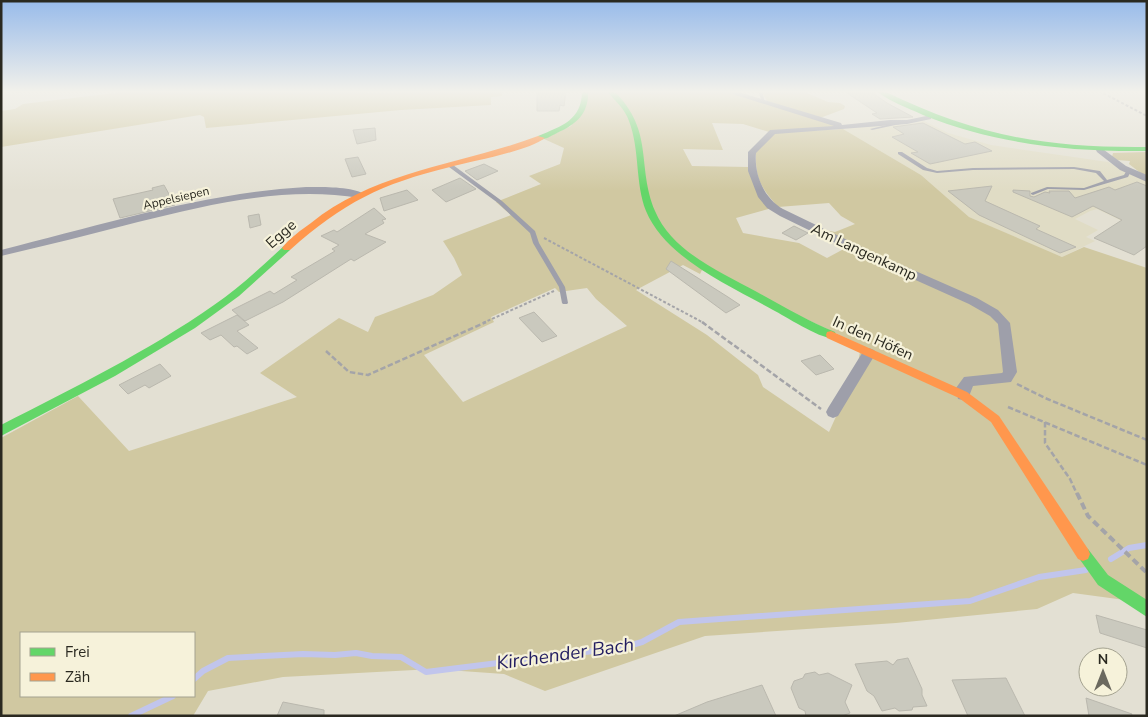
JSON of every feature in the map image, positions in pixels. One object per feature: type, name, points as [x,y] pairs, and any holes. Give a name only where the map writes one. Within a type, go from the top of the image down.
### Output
[{"type":"street","name":"Egge","points":[[1,431],[137,358],[193,324],[250,282],[308,230],[360,195],[388,183],[510,150],[569,124]]},
{"type":"street","name":"In den Höfen","points":[[636,124],[644,185],[652,213],[659,227],[694,261],[794,318],[963,395],[995,419],[1080,549],[1103,580],[1147,609]]},
{"type":"street","points":[[839,124],[848,127],[869,124]]},
{"type":"street","points":[[948,124],[1017,141],[1100,150],[1147,149]]},
{"type":"street","name":"Am Langenkamp","points":[[848,127],[770,133],[752,152],[751,157],[752,168],[759,189],[767,202],[779,211],[820,232],[973,301],[994,313],[1004,323],[1010,372],[1006,378]]},
{"type":"street","points":[[1100,150],[1129,171],[1147,179]]},
{"type":"street","name":"Appelsiepen","points":[[1,253],[180,209],[241,197],[325,189],[360,195]]},
{"type":"street","points":[[834,412],[869,353]]},
{"type":"street","points":[[963,395],[963,388],[969,381],[1006,378]]},
{"type":"lane","points":[[872,129],[892,124]]},
{"type":"lane","points":[[900,153],[925,169],[937,172],[973,169],[1074,168],[1098,172],[1105,180]]},
{"type":"lane","points":[[451,166],[500,202],[534,233],[536,243],[562,288],[564,303]]},
{"type":"lane","points":[[1033,194],[1047,188],[1084,189],[1126,176],[1129,171]]},
{"type":"path","points":[[534,233],[708,325],[809,402],[827,412],[834,412]]},
{"type":"path","points":[[326,351],[348,373],[357,376],[368,375],[562,288]]},
{"type":"path","points":[[1006,378],[1045,398],[1147,440]]},
{"type":"path","points":[[1000,403],[1147,465]]},
{"type":"path","points":[[1045,422],[1045,443],[1070,480],[1088,516],[1147,573]]},
{"type":"shaded area","points":[[1,124],[141,124],[1,147]]},
{"type":"shaded area","points":[[205,124],[244,124],[206,128]]},
{"type":"shaded area","points":[[572,124],[713,124],[723,150],[683,149],[692,166],[749,167],[772,208],[736,218],[743,233],[799,243],[827,258],[853,244],[814,228],[835,232],[855,224],[841,216],[829,203],[778,207],[760,182],[756,152],[772,133],[843,129],[921,175],[969,217],[1062,257],[1084,247],[1147,268],[1147,603],[1073,593],[1037,609],[896,623],[705,636],[545,691],[504,674],[433,669],[283,677],[208,691],[193,716],[1,716],[1,438],[78,396],[129,451],[297,397],[260,373],[339,318],[368,332],[375,317],[433,295],[462,275],[443,241],[511,215],[496,202],[541,184],[529,176],[560,164],[564,148],[544,139]],"holes":[[[683,265],[700,274],[702,270],[861,345],[857,370],[829,432],[763,387],[758,375],[707,335],[636,290]],[[555,288],[559,292],[587,288],[596,299],[627,326],[463,402],[424,355],[494,322],[491,317]]]},
{"type":"shaded area","points":[[744,124],[834,124],[842,127],[777,130],[769,132]]},
{"type":"shaded area","points":[[876,124],[931,124],[948,133],[991,145],[1108,162],[1147,181],[1147,242],[1128,224],[1097,209],[1075,219],[1098,230],[1086,237],[1095,241],[1062,257],[969,217],[921,175],[843,129]]},
{"type":"shaded area","points":[[1147,152],[1147,178],[1129,164],[1130,161],[1117,160],[1112,157],[1113,153]]},
{"type":"building","points":[[926,124],[965,144],[975,142],[992,151],[930,164],[911,153],[918,152],[892,137],[904,134],[893,127]]},
{"type":"building","points":[[375,128],[376,140],[357,144],[353,130]]},
{"type":"building","points":[[358,157],[366,174],[352,177],[345,159]]},
{"type":"building","points":[[484,164],[498,171],[477,180],[465,171]]},
{"type":"building","points":[[460,178],[476,189],[446,202],[432,190]]},
{"type":"building","points":[[1137,182],[1147,186],[1147,246],[1134,255],[1094,238],[1122,220],[1093,206],[1072,217],[1013,192],[1013,190],[1030,191],[1030,196],[1034,197],[1045,192],[1050,193],[1049,191],[1069,191],[1075,198],[1109,187],[1115,190]]},
{"type":"building","points":[[164,185],[175,205],[120,218],[113,199],[153,190],[152,188]]},
{"type":"building","points":[[992,186],[985,201],[1040,226],[1036,229],[1076,247],[1060,253],[979,215],[948,191]]},
{"type":"building","points":[[407,190],[418,200],[384,211],[380,198]]},
{"type":"building","points":[[374,208],[386,219],[382,220],[384,223],[365,234],[386,242],[354,261],[351,259],[283,302],[245,321],[232,310],[270,291],[274,294],[297,280],[291,277],[335,251],[332,249],[339,245],[321,236],[334,230],[337,232]]},
{"type":"building","points":[[259,214],[261,225],[250,228],[248,216]]},
{"type":"building","points":[[794,226],[808,233],[796,240],[782,233]]},
{"type":"building","points":[[671,261],[740,305],[726,313],[666,269]]},
{"type":"building","points":[[534,312],[557,336],[542,342],[519,318]]},
{"type":"building","points":[[237,315],[249,325],[237,331],[258,348],[247,354],[237,346],[234,347],[221,335],[210,340],[201,333]]},
{"type":"building","points":[[820,355],[834,369],[816,375],[801,361]]},
{"type":"building","points":[[160,364],[171,376],[149,388],[145,385],[128,394],[119,385]]},
{"type":"building","points":[[1096,615],[1147,630],[1147,648],[1100,633]]},
{"type":"building","points":[[908,658],[922,689],[922,695],[927,706],[913,707],[912,710],[899,711],[895,708],[882,711],[874,696],[867,691],[855,664],[887,661],[893,665],[897,660]]},
{"type":"building","points":[[815,672],[819,675],[828,673],[852,685],[845,702],[850,713],[842,716],[806,716],[805,711],[799,708],[791,688],[794,681],[803,678],[805,674]]},
{"type":"building","points":[[1006,678],[1025,716],[968,716],[952,680]]},
{"type":"building","points":[[762,685],[776,716],[674,716],[707,702]]},
{"type":"building","points":[[1086,698],[1132,714],[1131,716],[1089,716]]},
{"type":"building","points":[[283,702],[324,710],[324,716],[277,716]]},
{"type":"waterway","name":"Kirchender Bach","points":[[1111,559],[1129,548],[1147,545]]},
{"type":"waterway","name":"Kirchender Bach","points":[[195,678],[203,671],[228,658],[303,654],[335,655],[356,653],[372,656],[401,657],[426,672],[625,647],[642,642],[679,622],[970,601],[1039,577],[1086,570]]},
{"type":"waterway","name":"Kirchender Bach","points":[[131,716],[171,697]]},
{"type":"traffic: fast","points":[[541,138],[569,124]]},
{"type":"traffic: fast","points":[[634,124],[638,138],[645,193],[650,210],[667,237],[676,246],[709,269],[809,325],[831,335]]},
{"type":"traffic: fast","points":[[955,124],[1009,139],[1042,145],[1075,148],[1147,149]]},
{"type":"traffic: fast","points":[[1,431],[165,342],[217,308],[287,248]]},
{"type":"traffic: fast","points":[[1083,554],[1103,580],[1147,609]]},
{"type":"traffic: slow","points":[[287,248],[328,214],[355,197],[377,187],[423,172],[495,154],[541,138]]},
{"type":"traffic: slow","points":[[831,335],[963,395],[995,419],[1083,554]]}]
